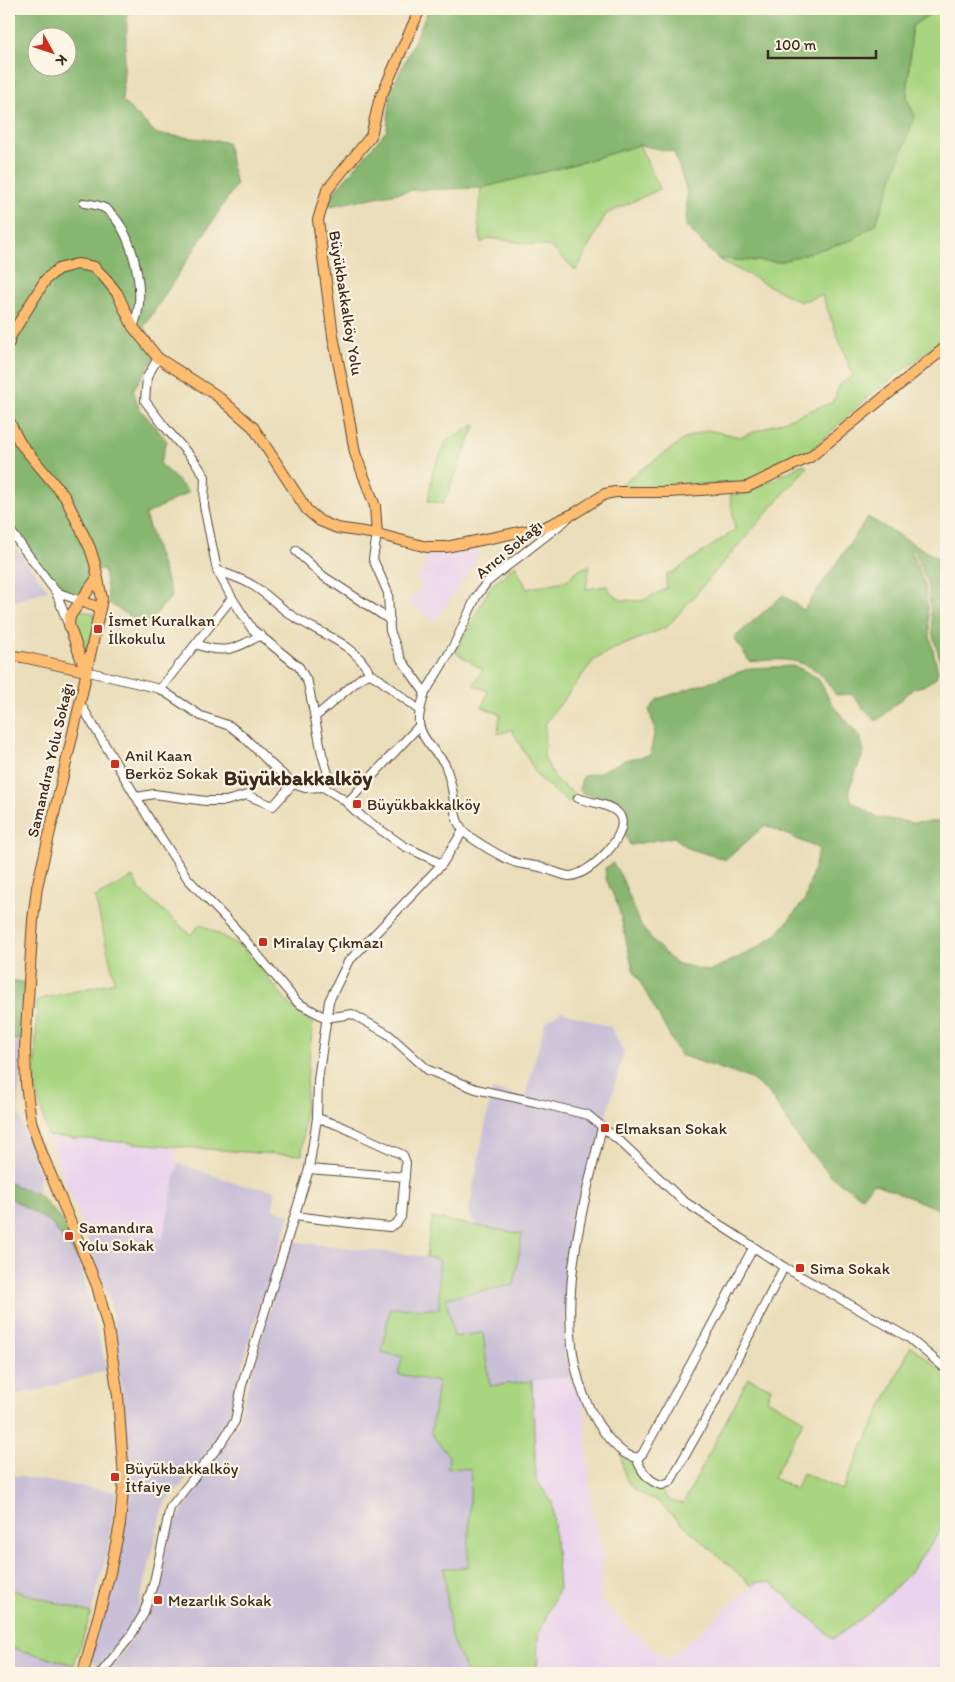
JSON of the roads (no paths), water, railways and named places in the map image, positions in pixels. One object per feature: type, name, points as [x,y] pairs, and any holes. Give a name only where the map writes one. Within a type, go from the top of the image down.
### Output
[{"type":"main road","name":"Büyükbakkalköy Yolu","points":[[377,534],[375,506],[355,453],[332,336],[318,220],[327,190],[371,136],[379,101],[420,9]]},
{"type":"main road","points":[[9,343],[10,336],[46,279],[58,269],[77,264],[94,267],[106,278],[117,294],[133,327],[158,358],[216,395],[253,427],[307,510],[320,521],[337,528],[377,534],[427,547],[446,547],[545,527],[575,513],[605,494],[615,492],[669,492],[747,487],[810,457],[946,347]]},
{"type":"main road","name":"Samandıra Yolu Sokağı","points":[[9,421],[20,443],[66,497],[96,564],[102,599],[80,704],[42,861],[35,903],[25,1067],[27,1101],[36,1138],[90,1268],[104,1310],[118,1396],[124,1479],[120,1524],[110,1573],[83,1673]]},
{"type":"main road","points":[[86,671],[69,625],[70,616],[97,578]]},
{"type":"main road","points":[[80,600],[100,608]]},
{"type":"main road","points":[[9,656],[23,657],[86,671]]},
{"type":"street","points":[[9,15],[13,9]]},
{"type":"street","points":[[84,203],[104,207],[120,224],[129,242],[138,282],[139,305],[133,327]]},
{"type":"street","points":[[158,358],[147,377],[145,401],[205,477],[204,506],[217,570],[232,598],[252,629],[300,667],[308,683],[322,754],[329,777],[323,787]]},
{"type":"street","name":"Arıcı Sokağı","points":[[418,727],[419,710],[425,693],[454,645],[476,597],[487,582],[575,513]]},
{"type":"street","points":[[9,529],[56,592],[69,625]]},
{"type":"street","points":[[377,534],[373,559],[388,593],[390,631],[401,659],[425,693]]},
{"type":"street","points":[[296,551],[323,576],[390,620]]},
{"type":"street","points":[[217,570],[250,584],[292,615],[332,636],[352,652],[370,674],[419,710]]},
{"type":"street","points":[[56,592],[80,600]]},
{"type":"street","points":[[160,689],[232,598]]},
{"type":"street","points":[[196,644],[223,651],[239,647],[261,635]]},
{"type":"street","points":[[86,671],[160,689],[201,716],[230,726],[293,784],[305,788],[323,787],[404,846],[442,864]]},
{"type":"street","points":[[315,717],[362,678],[370,674]]},
{"type":"street","points":[[80,704],[154,827],[188,879],[235,928],[298,1003],[326,1018],[352,1014],[388,1034],[428,1070],[476,1089],[588,1115],[623,1144],[682,1200],[784,1267],[909,1338],[946,1369]]},
{"type":"street","points":[[347,803],[418,727],[426,741],[445,764],[452,790],[456,819],[463,831],[474,840],[515,863],[538,866],[569,876],[588,870],[608,852],[622,824],[619,814],[611,808],[578,798]]},
{"type":"street","points":[[137,797],[154,794],[206,801],[226,801],[247,795],[274,806],[293,784]]},
{"type":"street","points":[[101,1673],[130,1637],[144,1614],[154,1582],[170,1508],[221,1443],[235,1421],[242,1385],[309,1169],[317,1118],[318,1080],[329,1001],[348,962],[442,864],[463,831]]},
{"type":"street","points":[[295,1216],[390,1227],[397,1223],[401,1217],[406,1162],[401,1154],[338,1125],[317,1118]]},
{"type":"street","points":[[602,1127],[576,1251],[571,1295],[572,1348],[583,1393],[603,1432],[615,1445],[631,1457],[636,1458]]},
{"type":"street","points":[[309,1169],[405,1177]]},
{"type":"street","points":[[636,1458],[643,1453],[753,1248]]},
{"type":"street","points":[[636,1458],[640,1468],[655,1483],[662,1485],[670,1482],[713,1406],[784,1267]]},
{"type":"place","name":"İsmet Kuralkan İlkokulu","points":[[98,629]]},
{"type":"place","name":"Anil Kaan Berköz Sokak","points":[[115,764]]},
{"type":"place","name":"Büyükbakkalköy","points":[[357,804]]},
{"type":"place","name":"Miralay Çıkmazı","points":[[263,942]]},
{"type":"place","name":"Elmaksan Sokak","points":[[605,1128]]},
{"type":"place","name":"Samandıra Yolu Sokak","points":[[69,1236]]},
{"type":"place","name":"Sima Sokak","points":[[800,1268]]},
{"type":"place","name":"Büyükbakkalköy İtfaiye","points":[[115,1477]]},
{"type":"place","name":"Mezarlık Sokak","points":[[158,1600]]},
{"type":"district","name":"Büyükbakkalköy","points":[[298,777]]}]
